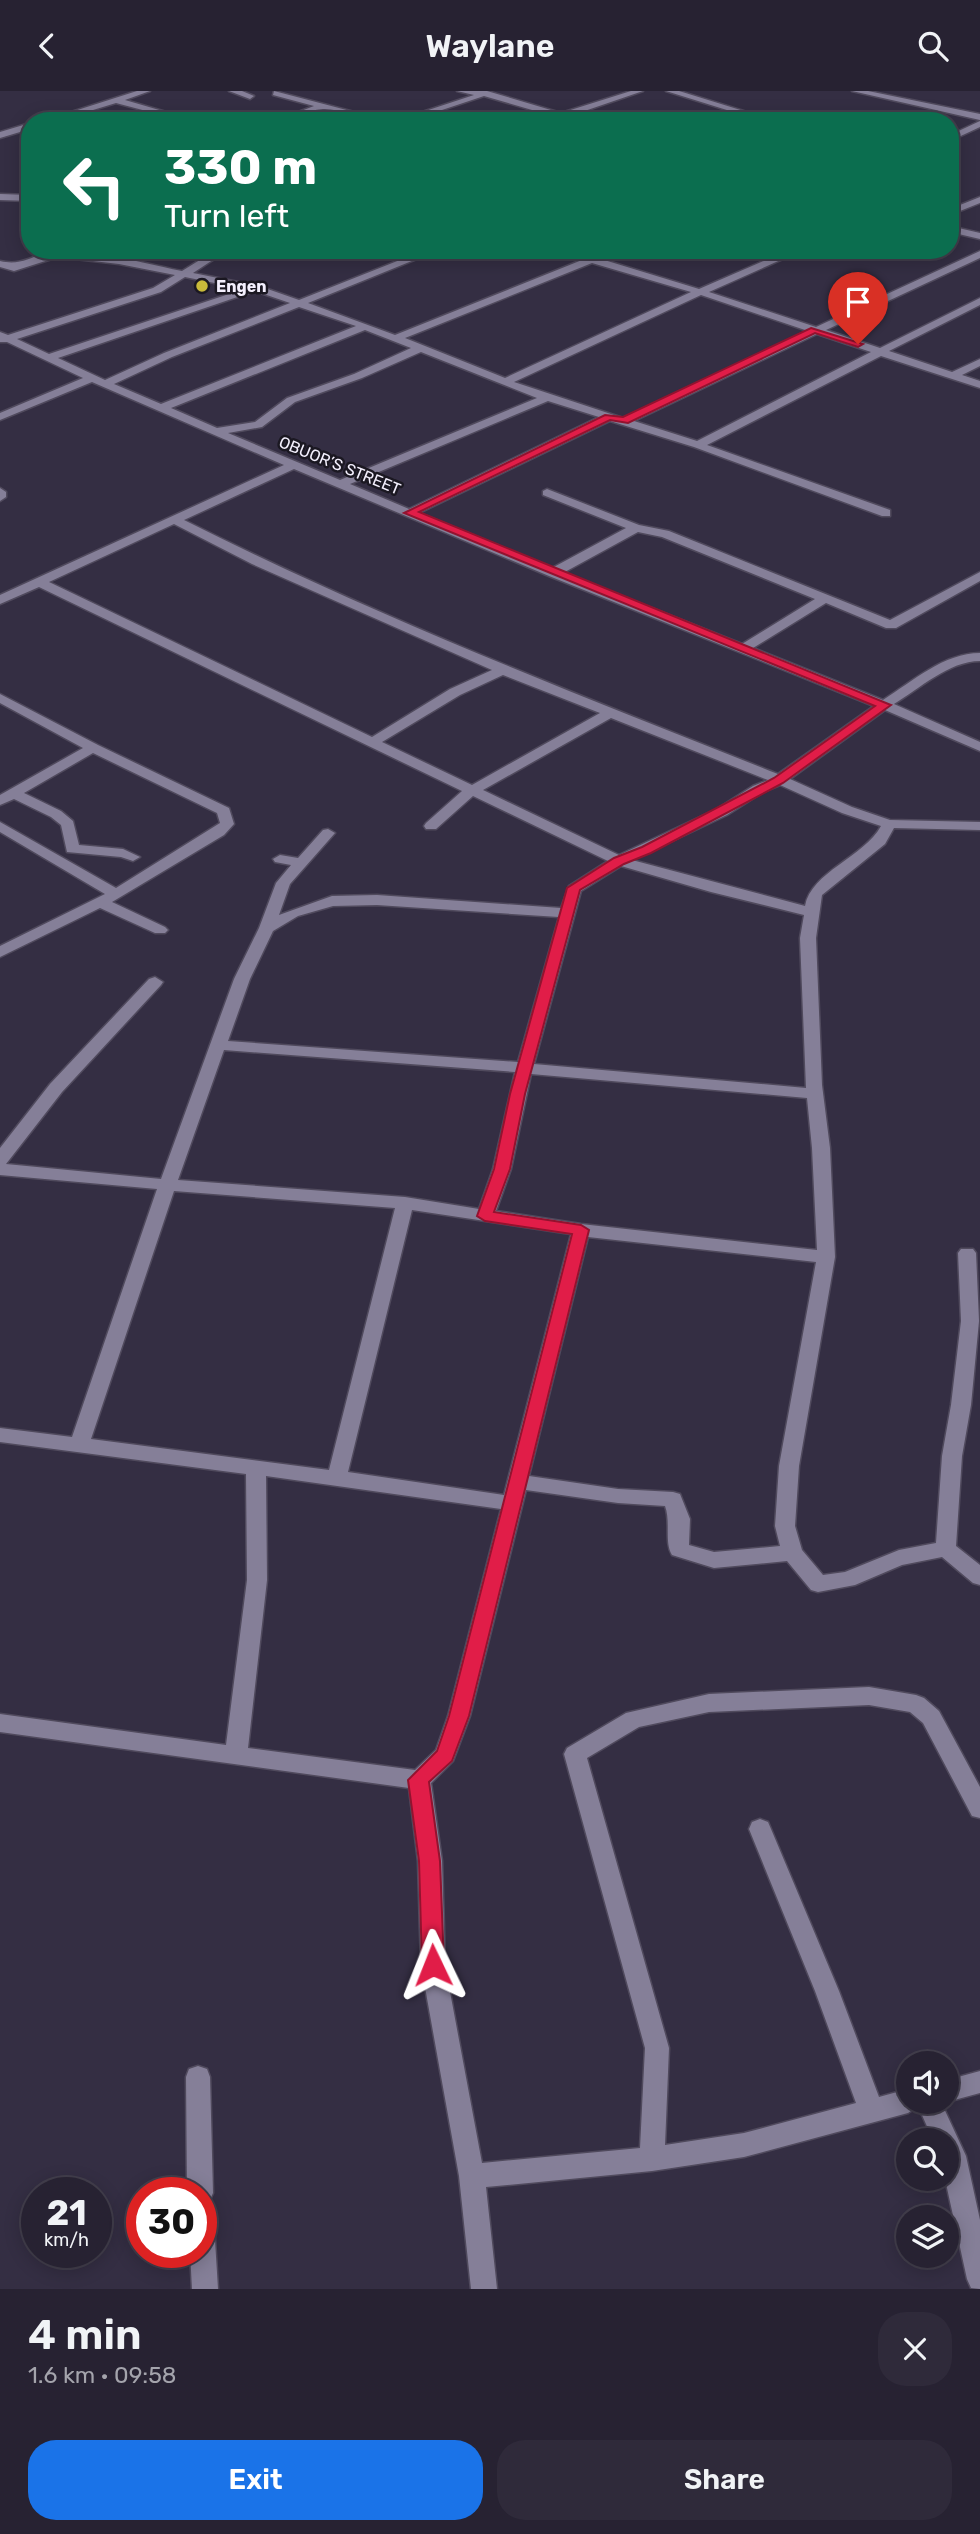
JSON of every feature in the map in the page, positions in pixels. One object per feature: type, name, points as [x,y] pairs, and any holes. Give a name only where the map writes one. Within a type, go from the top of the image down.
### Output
[{"type":"street","points":[[76,112],[146,91]]},
{"type":"street","points":[[233,91],[250,96]]},
{"type":"street","points":[[461,91],[487,94],[547,112]]},
{"type":"street","points":[[428,112],[499,91]]},
{"type":"street","points":[[574,112],[639,91]]},
{"type":"street","points":[[670,91],[741,112]]},
{"type":"street","points":[[856,91],[956,112]]},
{"type":"street","points":[[276,93],[345,112]]},
{"type":"street","points":[[115,100],[161,112]]},
{"type":"street","points":[[305,112],[323,106]]},
{"type":"street","points":[[535,112],[540,110]]},
{"type":"street","points":[[959,113],[980,117]]},
{"type":"street","points":[[959,134],[980,124]]},
{"type":"street","points":[[0,135],[21,129]]},
{"type":"street","points":[[0,197],[21,198]]},
{"type":"street","points":[[959,209],[980,201]]},
{"type":"street","points":[[959,231],[980,236]]},
{"type":"street","points":[[625,421],[980,254]]},
{"type":"street","points":[[0,264],[14,268],[42,259]]},
{"type":"street","points":[[91,259],[188,273],[255,288],[365,326],[546,398],[698,445],[886,513]]},
{"type":"street","points":[[2,338],[157,290],[209,259]]},
{"type":"street","points":[[105,384],[168,355],[412,259]]},
{"type":"street","points":[[588,259],[700,292],[980,385]]},
{"type":"street","points":[[506,382],[777,259]]},
{"type":"street","points":[[396,338],[591,260]]},
{"type":"street","points":[[48,358],[255,288]]},
{"type":"street","points":[[698,445],[980,301]]},
{"type":"street","points":[[161,408],[365,326]]},
{"type":"street","name":"OBUOR’S STREET","points":[[2,338],[214,431],[553,573],[884,705],[980,747]]},
{"type":"street","points":[[214,431],[258,425],[291,400],[358,376],[421,348]]},
{"type":"street","points":[[954,375],[980,362]]},
{"type":"street","points":[[0,417],[92,378]]},
{"type":"street","points":[[341,484],[546,398]]},
{"type":"street","points":[[410,513],[609,417]]},
{"type":"street","points":[[0,600],[295,465]]},
{"type":"street","points":[[547,493],[636,528],[666,534],[891,625],[980,576]]},
{"type":"street","points":[[173,519],[256,561],[503,670],[847,810],[889,824],[980,826]]},
{"type":"street","points":[[553,573],[636,528]]},
{"type":"street","points":[[41,583],[619,861],[716,889],[812,912]]},
{"type":"street","points":[[743,649],[824,599]]},
{"type":"street","points":[[485,1216],[502,1169],[525,1068],[574,888],[619,861],[712,817],[758,789],[778,781],[884,705],[958,660],[980,657]]},
{"type":"street","points":[[370,743],[455,692],[503,670]]},
{"type":"street","points":[[0,698],[93,748],[225,811],[227,824],[219,832],[116,894],[0,952]]},
{"type":"street","points":[[431,826],[471,791],[608,712]]},
{"type":"street","points":[[7,798],[93,748]]},
{"type":"street","points":[[7,798],[56,814],[68,824],[72,849],[123,853],[133,857]]},
{"type":"street","points":[[889,824],[887,832],[874,847],[815,893],[808,938],[825,1257],[789,1466],[785,1526],[792,1553],[818,1584],[848,1579],[899,1558],[946,1549]]},
{"type":"street","points":[[0,826],[116,894]]},
{"type":"street","points":[[79,1445],[168,1183],[242,979],[267,928],[283,883],[328,833]]},
{"type":"street","points":[[280,859],[301,863]]},
{"type":"street","points":[[267,928],[293,913],[332,901],[377,900],[568,913]]},
{"type":"street","points":[[99,901],[160,930]]},
{"type":"street","points":[[0,1160],[56,1088],[155,982]]},
{"type":"street","points":[[218,1045],[525,1068],[815,1094]]},
{"type":"street","points":[[0,1169],[287,1196],[405,1203],[581,1230],[825,1257]]},
{"type":"street","points":[[337,1478],[405,1203]]},
{"type":"street","points":[[419,1780],[445,1755],[459,1716],[581,1230]]},
{"type":"street","points":[[946,1549],[952,1456],[961,1405],[970,1321],[967,1253]]},
{"type":"street","points":[[0,1435],[337,1478],[514,1504]]},
{"type":"street","points":[[236,1757],[257,1580],[256,1468]]},
{"type":"street","points":[[519,1482],[618,1496],[673,1499],[680,1519],[678,1550],[714,1560],[792,1553]]},
{"type":"street","points":[[946,1549],[980,1577]]},
{"type":"street","points":[[652,2159],[657,2048],[575,1754],[634,1719],[709,1703],[869,1696],[916,1704],[931,1717],[980,1809]]},
{"type":"street","points":[[0,1723],[419,1780]]},
{"type":"street","points":[[419,1780],[430,1861],[433,1965],[472,2176],[484,2289]]},
{"type":"street","points":[[760,1829],[827,1991],[871,2110]]},
{"type":"street","points":[[198,2077],[201,2177]]},
{"type":"street","points":[[959,2088],[980,2082]]},
{"type":"street","points":[[472,2176],[652,2159],[744,2145],[896,2104]]},
{"type":"street","points":[[959,2184],[980,2279]]},
{"type":"street","points":[[204,2268],[205,2289]]},
{"type":"place","name":"Engen","points":[[202,286]]},
{"type":"route","points":[[433,1965],[430,1861],[419,1780],[445,1755],[459,1716],[548,1372],[581,1230],[485,1216],[502,1169],[517,1094],[574,888],[619,861],[647,850],[722,812],[758,789],[778,781],[884,705],[410,513],[609,417],[625,421],[815,330],[858,344]]}]
